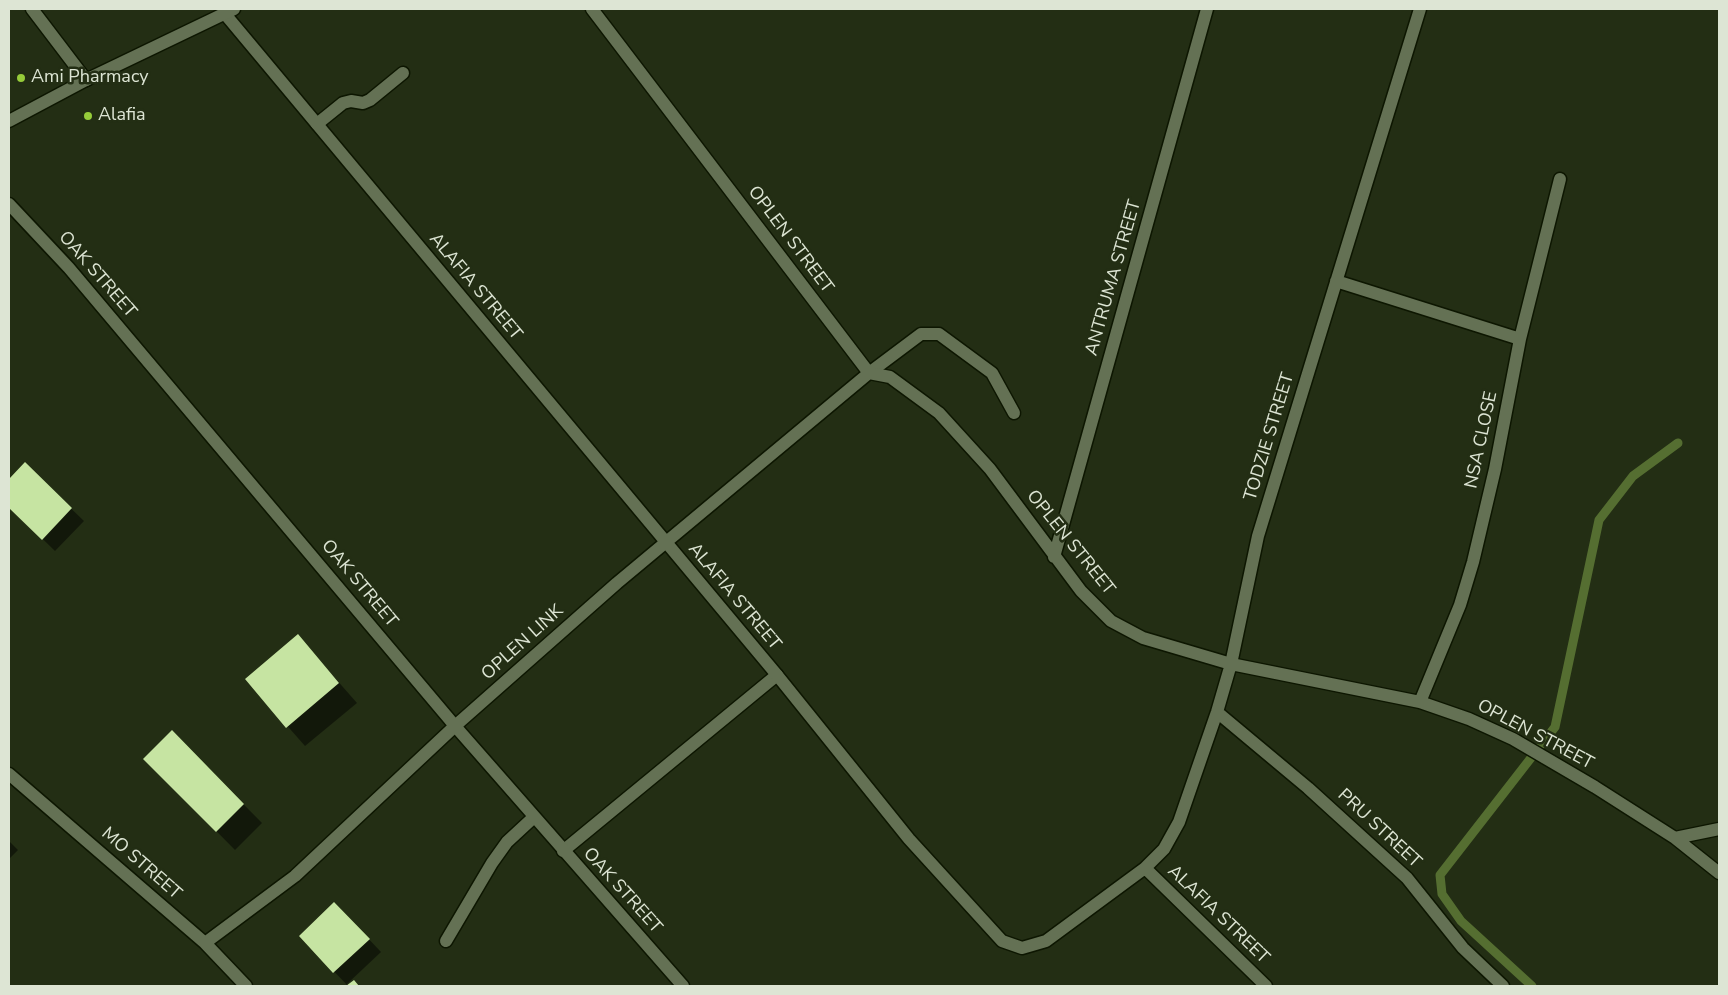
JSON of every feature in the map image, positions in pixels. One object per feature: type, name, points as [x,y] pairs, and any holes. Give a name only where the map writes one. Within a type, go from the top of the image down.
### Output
[{"type":"street","points":[[32,9],[86,80]]},
{"type":"street","name":"OPLEN STREET","points":[[592,9],[869,374],[890,377],[939,413],[990,469],[1081,591],[1111,620],[1143,638],[1231,664],[1420,702],[1468,719],[1524,746],[1563,769],[1675,838],[1719,873]]},
{"type":"street","name":"ANTRUMA STREET","points":[[1054,557],[1207,9]]},
{"type":"street","name":"TODZIE STREET","points":[[1145,868],[1164,849],[1179,822],[1217,712],[1231,664],[1258,536],[1420,9]]},
{"type":"street","points":[[9,120],[86,80],[229,11]]},
{"type":"street","name":"ALAFIA STREET","points":[[229,11],[317,124],[777,676],[909,839],[1002,941],[1022,948],[1046,941],[1145,868],[1266,986]]},
{"type":"street","points":[[317,124],[343,103],[351,101],[363,103],[370,100],[403,73]]},
{"type":"street","name":"NSA CLOSE","points":[[1420,702],[1460,605],[1473,562],[1495,469],[1520,339],[1560,179]]},
{"type":"street","name":"OAK STREET","points":[[9,204],[69,268],[456,726],[563,851],[683,986]]},
{"type":"street","points":[[1336,281],[1520,339]]},
{"type":"street","name":"OPLEN LINK","points":[[205,943],[296,876],[456,726],[664,542],[869,374],[921,334],[938,334],[992,373],[1014,413]]},
{"type":"street","points":[[563,851],[777,676]]},
{"type":"street","name":"PRU STREET","points":[[1217,712],[1308,788],[1407,878],[1463,948],[1503,986]]},
{"type":"street","name":"MO STREET","points":[[9,774],[205,943],[246,986]]},
{"type":"street","points":[[446,941],[492,862],[508,842],[534,817]]},
{"type":"street","points":[[1675,838],[1719,829]]},
{"type":"building","points":[[25,462],[72,508],[42,540],[9,508],[9,479]]},
{"type":"building","points":[[298,634],[339,683],[286,728],[245,679]]},
{"type":"building","points":[[172,730],[244,804],[216,832],[143,759]]},
{"type":"building","points":[[334,902],[370,939],[333,973],[299,936]]},
{"type":"building","points":[[354,980],[359,986],[346,986]]},
{"type":"waterway","points":[[1532,986],[1461,921],[1442,894],[1440,875],[1555,727],[1599,520],[1633,476],[1678,443]]},
{"type":"place","name":"Ami Pharmacy","points":[[21,78]]},
{"type":"place","name":"Alafia","points":[[88,116]]}]
